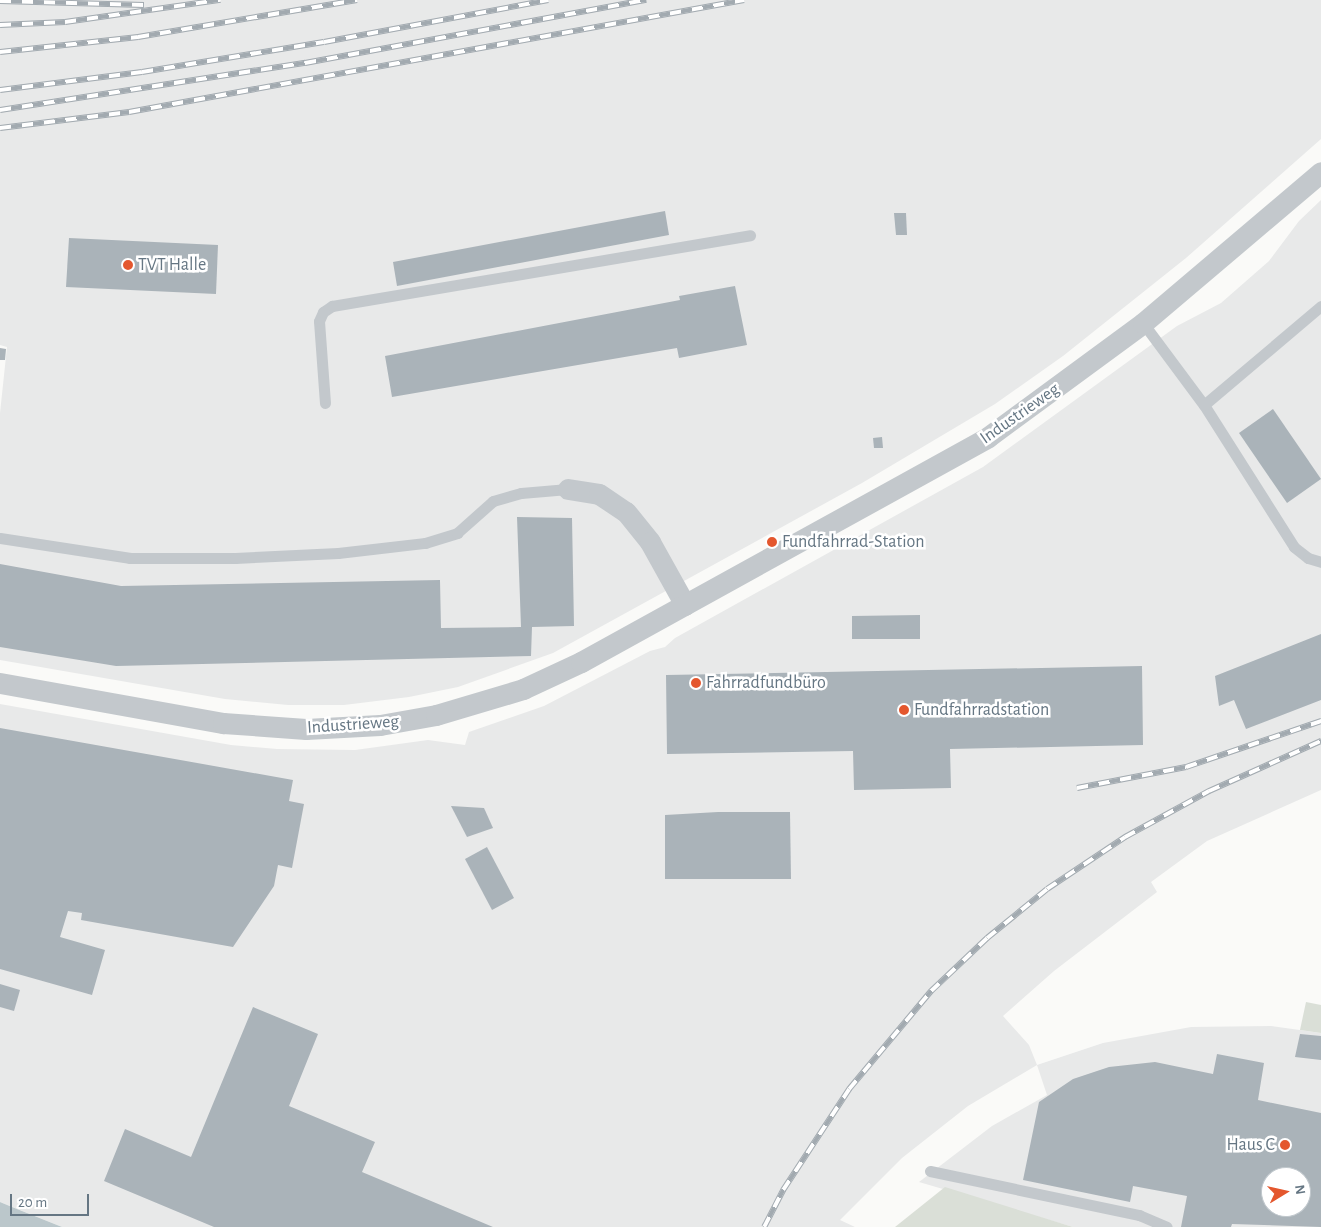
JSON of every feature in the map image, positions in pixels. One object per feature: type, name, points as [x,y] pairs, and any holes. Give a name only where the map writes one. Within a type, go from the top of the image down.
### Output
[{"type":"street","name":"Industrieweg","points":[[0,683],[265,728],[380,726],[436,715],[523,689],[581,662],[988,437],[1143,323],[1321,172]]},
{"type":"street","points":[[568,489],[599,494],[626,512],[650,542],[685,605]]},
{"type":"lane","points":[[325,403],[319,321],[323,312],[332,306],[750,235]]},
{"type":"lane","points":[[1204,405],[1321,306]]},
{"type":"lane","points":[[1143,323],[1204,405],[1294,548],[1308,558],[1321,562]]},
{"type":"lane","points":[[0,538],[130,558],[234,558],[338,553],[425,543],[457,532],[493,501],[521,493],[568,489]]},
{"type":"lane","points":[[930,1171],[1139,1215],[1162,1226]]},
{"type":"shaded area","points":[[0,0],[1321,0],[1321,139],[1186,258],[1063,356],[995,404],[862,483],[553,653],[458,687],[409,697],[344,705],[288,705],[225,699],[0,660],[0,413],[7,347],[0,345]]},
{"type":"shaded area","points":[[1321,200],[1321,790],[1207,841],[1151,882],[1157,892],[1054,971],[1003,1016],[1029,1045],[1037,1065],[968,1106],[902,1158],[840,1220],[855,1227],[62,1227],[0,1202],[0,704],[231,745],[277,749],[355,750],[428,740],[465,745],[469,732],[544,706],[650,651],[665,647],[675,638],[983,467],[1177,326],[1221,303],[1269,261],[1299,221]]},
{"type":"shaded area","points":[[1306,1002],[1321,1005],[1321,1033],[1300,1030]]},
{"type":"shaded area","points":[[1271,1026],[1321,1033],[1321,1227],[1073,1227],[919,1182],[992,1126],[1047,1095],[1037,1065],[1103,1043],[1191,1027]]},
{"type":"shaded area","points":[[945,1187],[1073,1227],[895,1227]]},
{"type":"shaded area","points":[[0,1202],[12,1207],[62,1227],[0,1227]]},
{"type":"building","points":[[665,211],[669,235],[397,286],[393,262]]},
{"type":"building","points":[[894,213],[906,213],[907,235],[896,235]]},
{"type":"building","name":"TVT Halle","points":[[69,238],[218,245],[216,294],[66,287]]},
{"type":"building","points":[[735,286],[747,345],[679,358],[677,348],[392,397],[385,356],[680,300],[679,296]]},
{"type":"building","points":[[0,348],[6,349],[5,360],[0,360]]},
{"type":"building","points":[[1273,409],[1321,479],[1287,503],[1239,433]]},
{"type":"building","points":[[882,437],[883,448],[874,448],[873,438]]},
{"type":"building","points":[[517,517],[572,518],[574,626],[532,627],[531,656],[116,666],[0,647],[0,564],[121,586],[440,580],[441,628],[521,627]]},
{"type":"building","points":[[920,615],[920,639],[852,639],[852,616]]},
{"type":"building","points":[[1321,634],[1321,700],[1246,729],[1234,700],[1219,706],[1215,676]]},
{"type":"building","name":"Fundfahrradstation","points":[[1142,666],[1143,745],[950,749],[951,788],[854,790],[853,751],[667,754],[666,675]]},
{"type":"building","points":[[0,728],[293,780],[289,801],[304,804],[292,868],[278,865],[274,886],[233,947],[81,920],[82,913],[68,911],[60,937],[105,950],[92,995],[0,969]]},
{"type":"building","points":[[451,806],[484,808],[493,828],[467,837]]},
{"type":"building","points":[[718,812],[790,812],[791,879],[665,879],[665,815]]},
{"type":"building","points":[[487,847],[514,898],[492,910],[465,859]]},
{"type":"building","points":[[0,984],[20,990],[14,1011],[0,1007]]},
{"type":"building","points":[[253,1007],[318,1034],[289,1106],[375,1142],[362,1172],[493,1227],[214,1227],[104,1181],[125,1129],[191,1157]]},
{"type":"building","points":[[1300,1034],[1321,1036],[1321,1060],[1295,1057]]},
{"type":"building","points":[[1217,1054],[1264,1063],[1258,1100],[1321,1113],[1321,1227],[1232,1224],[1231,1227],[1181,1227],[1187,1196],[1133,1186],[1130,1202],[1023,1180],[1039,1102],[1073,1079],[1109,1067],[1155,1062],[1213,1074]]},
{"type":"railway","points":[[0,25],[65,22],[220,0]]},
{"type":"railway","points":[[0,52],[138,37],[357,0]]},
{"type":"railway","points":[[0,90],[142,72],[324,42],[548,0]]},
{"type":"railway","points":[[0,110],[305,63],[646,0]]},
{"type":"railway","points":[[0,128],[129,112],[744,0]]},
{"type":"railway","points":[[0,1],[144,5]]},
{"type":"railway","points":[[1077,788],[1186,767],[1321,721]]},
{"type":"railway","points":[[764,1227],[783,1190],[849,1089],[931,991],[987,938],[1047,889],[1125,837],[1209,791],[1321,741]]},
{"type":"place","name":"TVT Halle","points":[[128,265]]},
{"type":"place","name":"Fundfahrrad-Station","points":[[772,542]]},
{"type":"place","name":"Fahrradfundbüro","points":[[696,683]]},
{"type":"place","name":"Fundfahrradstation","points":[[904,710]]},
{"type":"place","name":"Haus C","points":[[1285,1145]]}]
